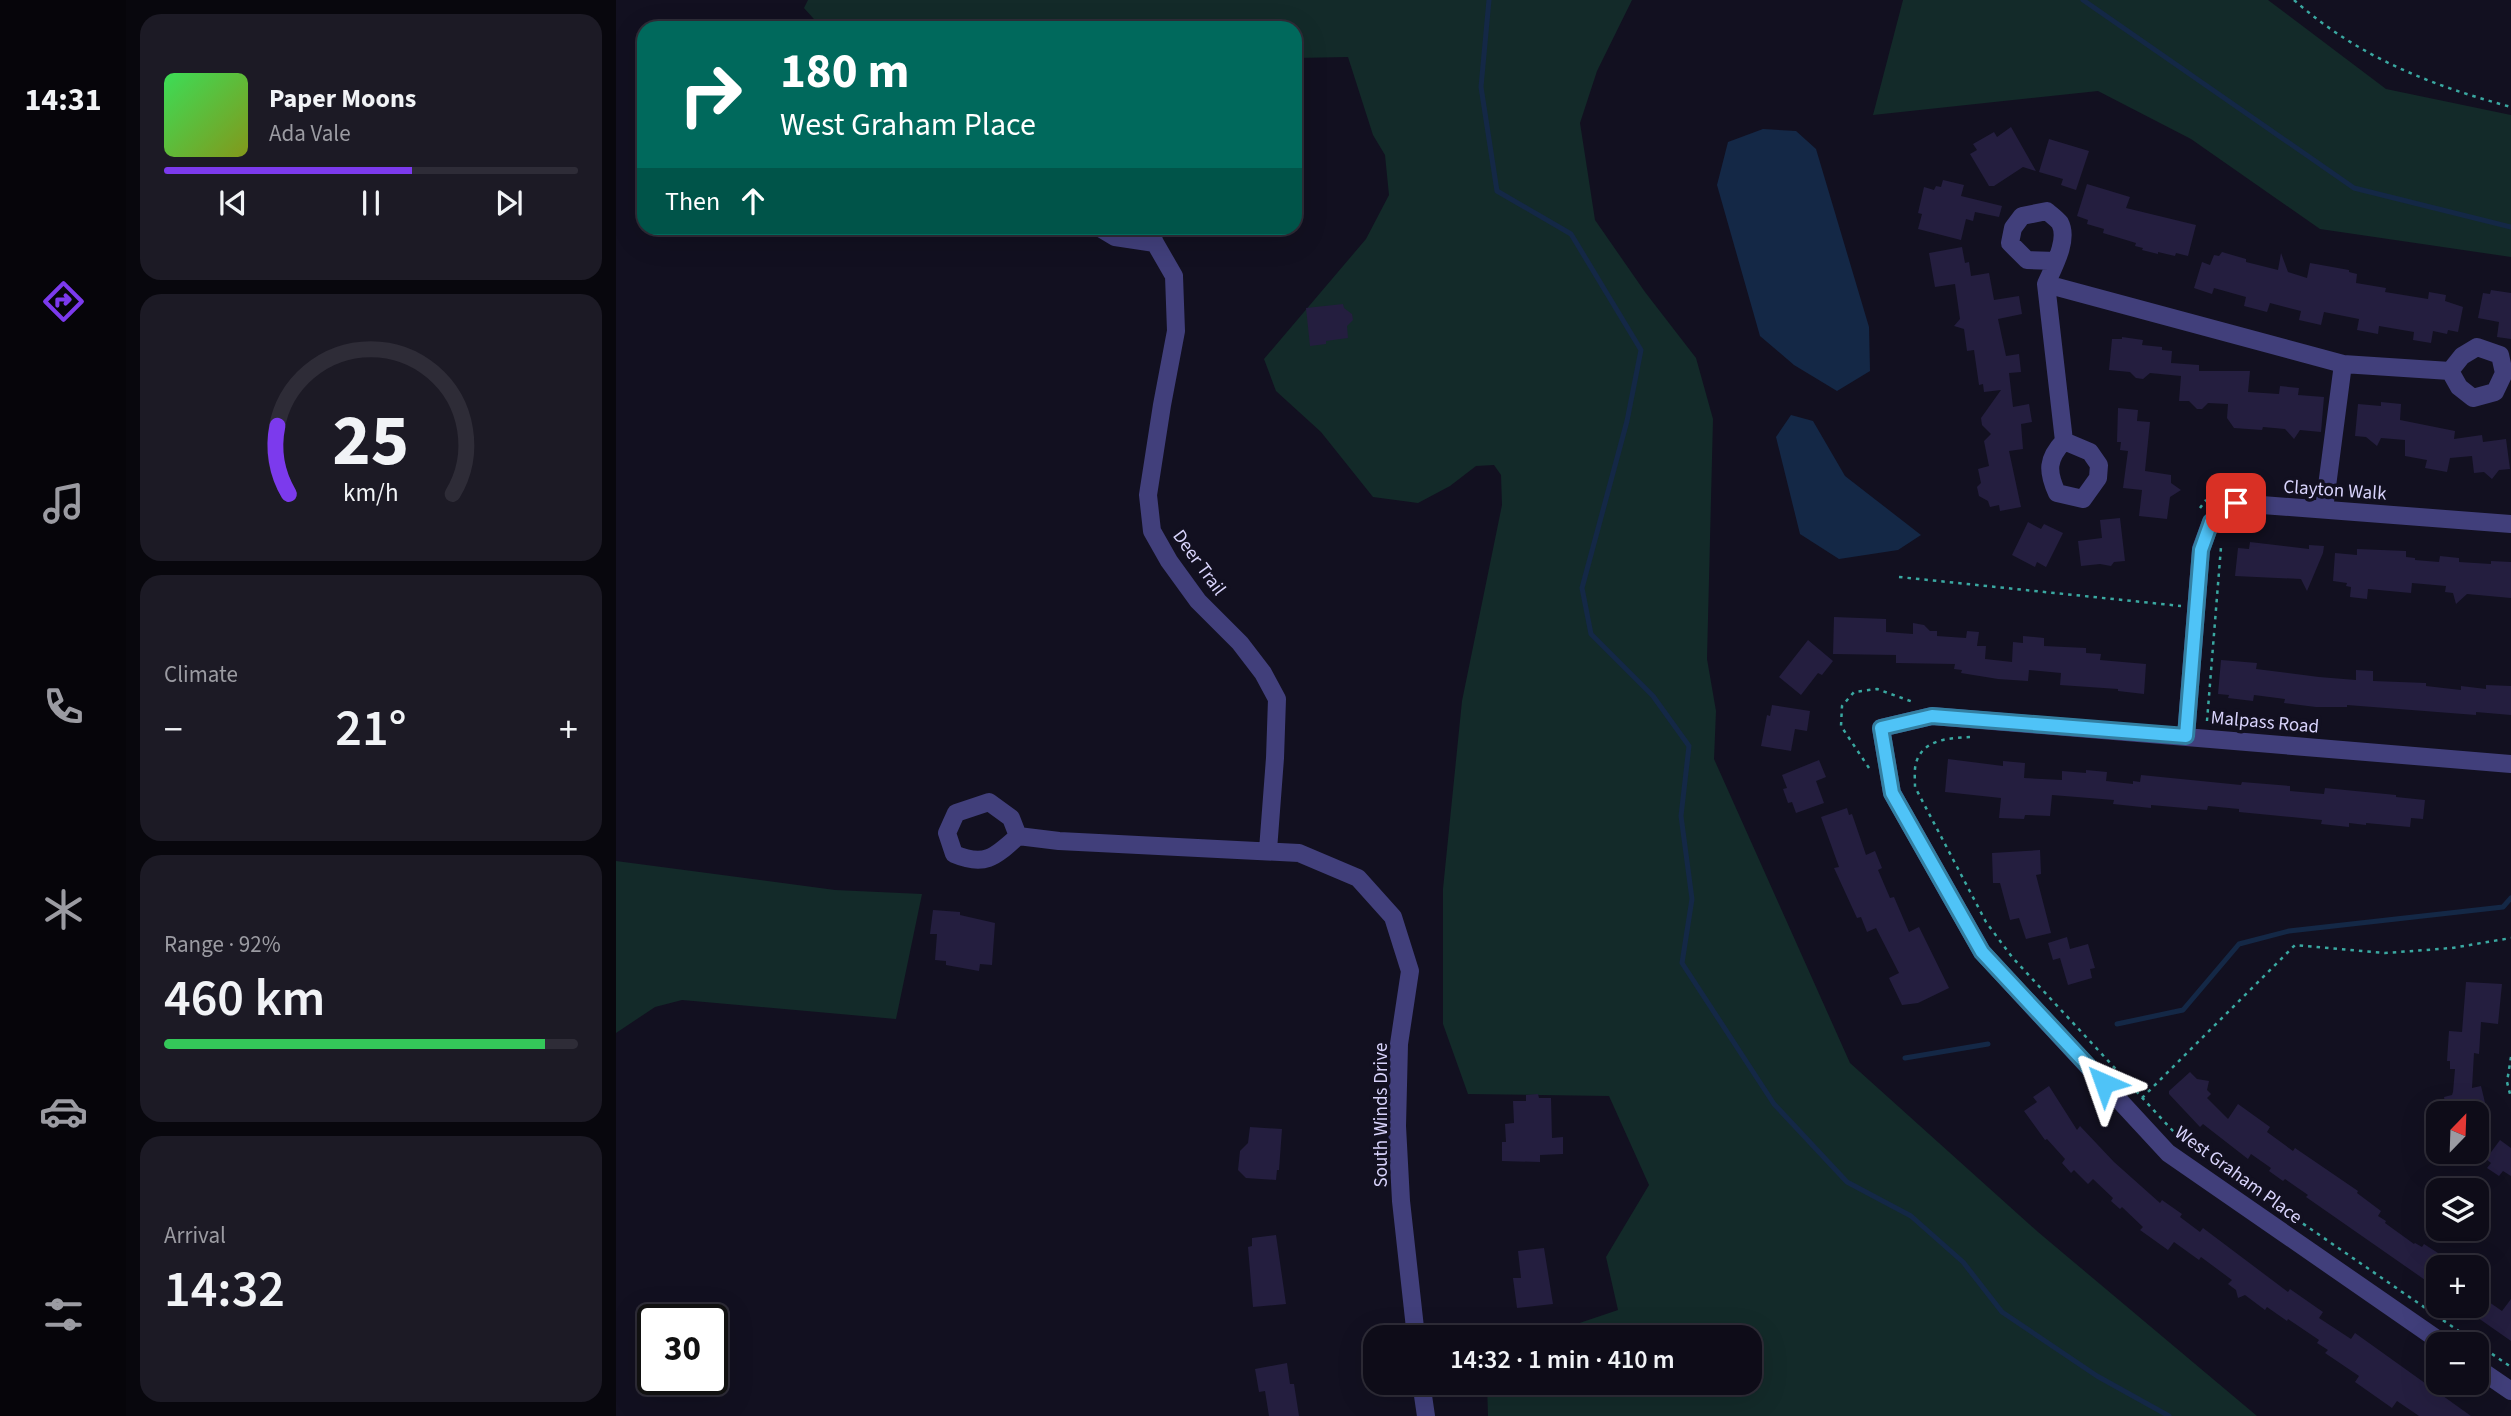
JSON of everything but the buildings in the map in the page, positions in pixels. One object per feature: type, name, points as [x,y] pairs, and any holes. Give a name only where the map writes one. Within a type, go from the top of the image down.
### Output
[{"type":"street","name":"Deer Trail","points":[[1113,235],[1152,235],[1174,276],[1176,331],[1148,495],[1152,531],[1169,561],[1198,601],[1240,643],[1263,673],[1277,699],[1268,850]]},
{"type":"street","points":[[2056,261],[2046,284],[2064,441]]},
{"type":"street","points":[[2046,284],[2343,364],[2450,371]]},
{"type":"street","points":[[2324,509],[2343,364]]},
{"type":"street","name":"Clayton Walk","points":[[2186,736],[2201,550],[2211,522],[2236,503],[2511,524]]},
{"type":"street","name":"Malpass Road","points":[[1926,709],[2186,736],[2511,764]]},
{"type":"street","name":"West Graham Place","points":[[1926,709],[1881,728],[1892,793],[1982,952],[2168,1153],[2427,1332]]},
{"type":"street","name":"South Winds Drive","points":[[1018,835],[1059,841],[1299,853],[1358,878],[1393,917],[1410,971],[1399,1044],[1397,1126],[1401,1201],[1415,1325]]},
{"type":"street","points":[[2489,1376],[2511,1391]]},
{"type":"street","points":[[1423,1395],[1426,1416]]},
{"type":"path","points":[[2294,0],[2343,38],[2397,69],[2465,95],[2511,107]]},
{"type":"path","points":[[2196,513],[2206,501],[2227,492]]},
{"type":"path","points":[[2206,725],[2222,542]]},
{"type":"path","points":[[1899,577],[2181,606]]},
{"type":"path","points":[[1874,776],[1841,726],[1842,706],[1854,692],[1877,689],[1926,709]]},
{"type":"path","points":[[1969,737],[1944,738],[1926,747],[1916,763],[1915,787],[1986,922],[2012,957],[2142,1098],[2173,1130],[2204,1156]]},
{"type":"path","points":[[2142,1098],[2295,945],[2385,953],[2452,948],[2511,938]]},
{"type":"path","points":[[2511,1057],[2507,1082],[2511,1098]]},
{"type":"path","points":[[2284,1211],[2511,1367]]},
{"type":"green space","points":[[808,0],[1632,0],[1597,71],[1580,123],[1595,220],[1645,292],[1696,358],[1713,419],[1707,659],[1716,711],[1714,759],[1850,1063],[2038,1232],[2257,1416],[1488,1416],[1487,1395],[1762,1395],[1762,1325],[1574,1325],[1618,1310],[1606,1257],[1649,1185],[1609,1096],[1468,1094],[1443,1024],[1443,889],[1462,701],[1502,505],[1501,475],[1494,465],[1476,466],[1450,486],[1418,503],[1373,497],[1321,432],[1276,391],[1264,359],[1366,239],[1389,195],[1385,155],[1373,135],[1348,57],[1302,58],[1302,21],[816,21],[804,8]]},
{"type":"green space","points":[[1903,0],[2268,0],[2386,89],[2511,115],[2511,257],[2320,229],[2191,139],[2098,91],[1873,115]]},
{"type":"green space","points":[[616,861],[835,890],[922,894],[896,1019],[682,1000],[655,1007],[616,1033]]},
{"type":"water","points":[[1763,129],[1796,131],[1816,149],[1869,327],[1870,371],[1837,391],[1794,365],[1760,336],[1717,185],[1728,142]]},
{"type":"water","points":[[1791,415],[1813,421],[1845,476],[1921,535],[1898,550],[1839,559],[1800,534],[1776,437]]},
{"type":"waterway","points":[[1489,0],[1481,87],[1497,191],[1571,234],[1641,350],[1627,421],[1582,588],[1591,634],[1653,696],[1689,746],[1681,816],[1692,899],[1682,963],[1774,1104],[1847,1182],[1911,1216],[1963,1262],[2002,1312],[2097,1376],[2169,1416]]},
{"type":"waterway","points":[[2083,0],[2354,188],[2511,227]]},
{"type":"waterway","points":[[2117,1024],[2183,1010],[2239,944],[2289,931],[2503,907],[2511,898]]},
{"type":"waterway","points":[[1905,1058],[1988,1044]]},
{"type":"route","points":[[2104,1083],[1982,952],[1892,793],[1881,728],[1932,716],[2186,736],[2201,550],[2211,522],[2236,503]]}]
